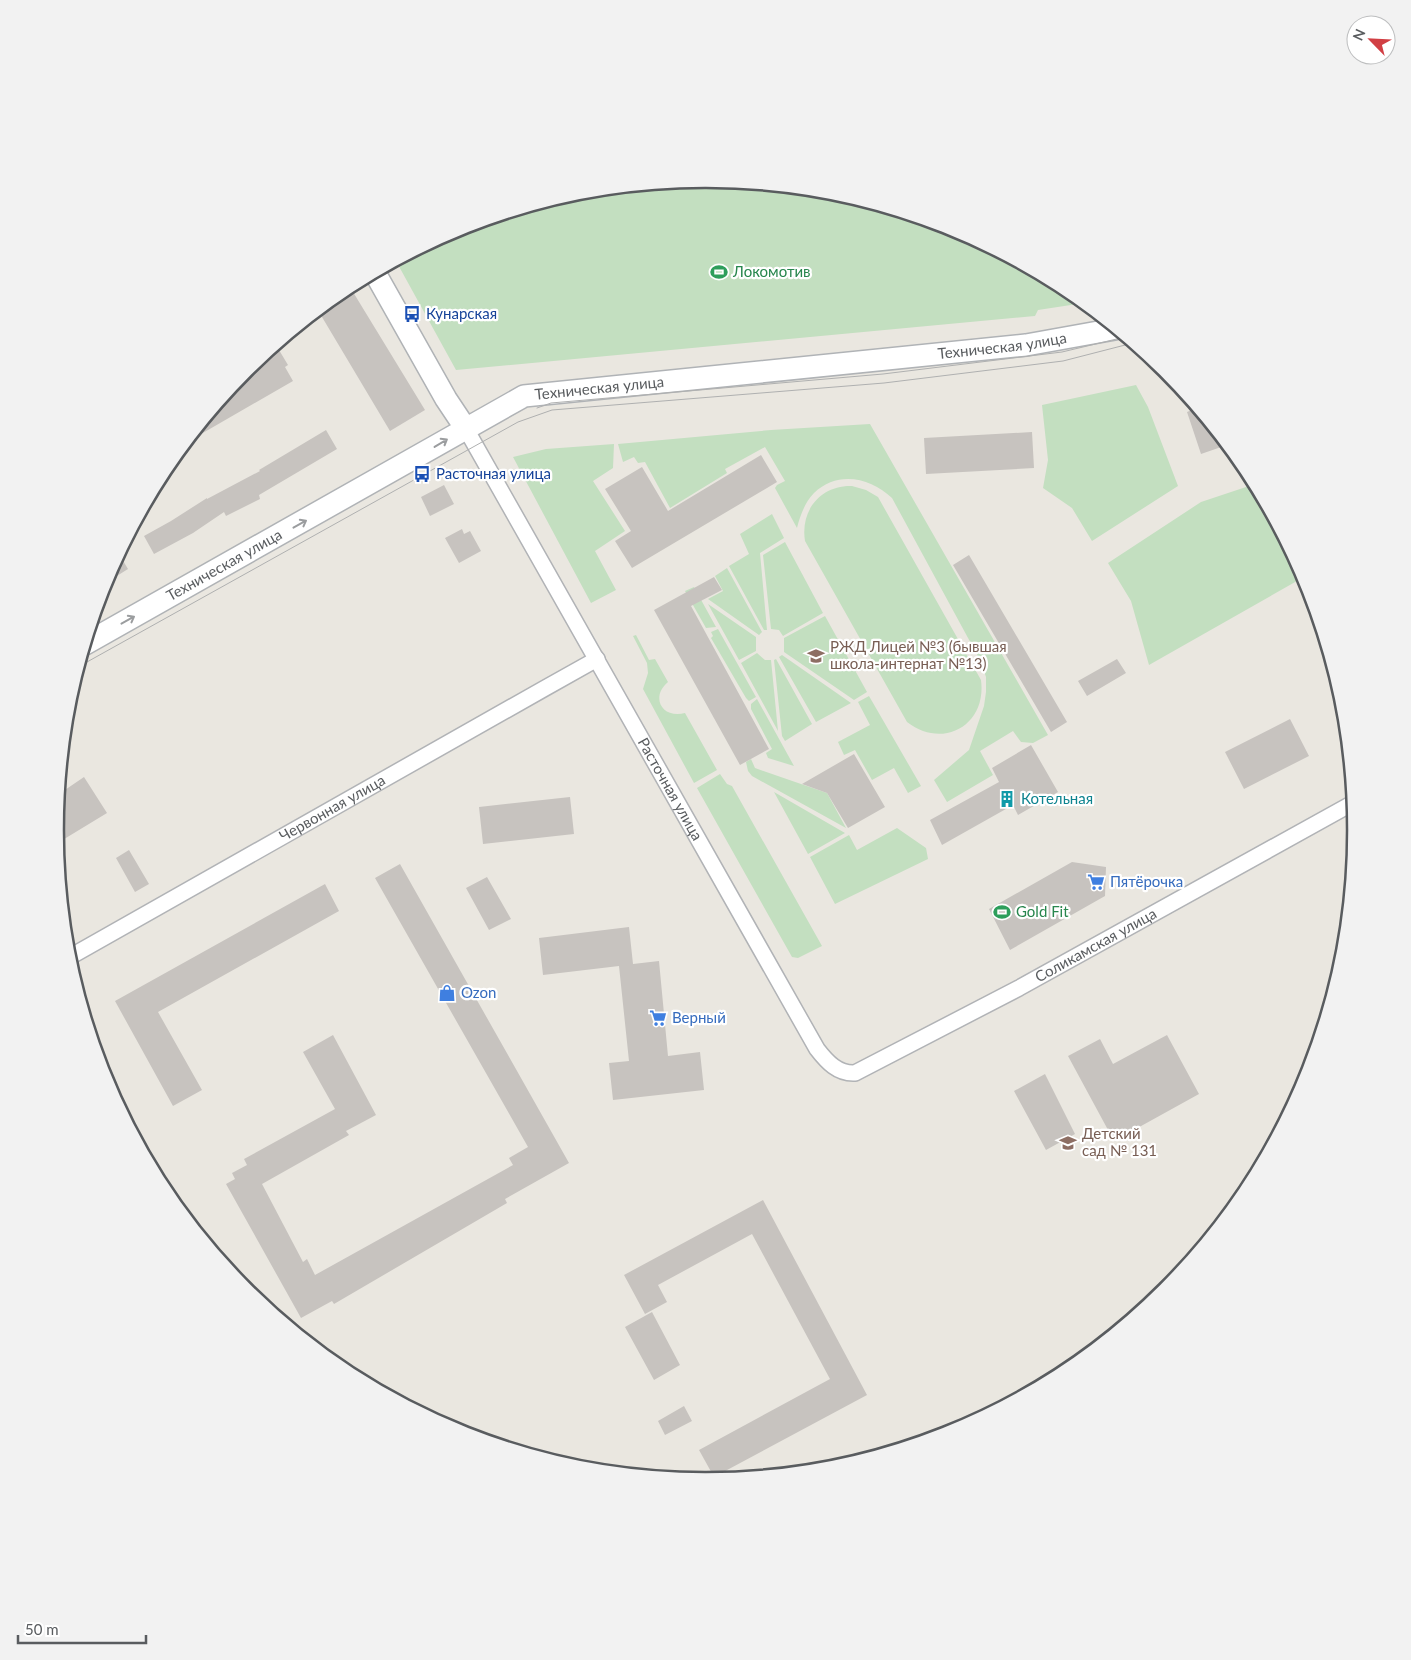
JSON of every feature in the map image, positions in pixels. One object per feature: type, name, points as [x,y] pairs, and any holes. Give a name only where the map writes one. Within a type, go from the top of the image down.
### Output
[{"type":"main road","name":"Расточная улица","points":[[378,278],[446,399],[466,429]]},
{"type":"main road","name":"Техническая улица","points":[[93,639],[524,396],[1026,345],[1107,330]]},
{"type":"street","name":"Расточная улица","points":[[466,429],[817,1049],[835,1068]]},
{"type":"street","name":"Червонная улица","points":[[76,954],[312,821],[384,777],[597,659]]},
{"type":"street","name":"Соликамская улица","points":[[835,1068],[846,1074],[855,1073],[1019,988],[1346,807]]},
{"type":"green space","name":"Локомотив","points":[[706,188],[747,190],[789,194],[872,210],[912,222],[989,254],[1026,274],[1074,305],[1038,310],[1035,316],[456,370],[399,266],[460,237],[499,222],[539,210],[622,194]]},
{"type":"green space","points":[[1136,385],[1148,407],[1178,486],[1092,541],[1072,508],[1043,488],[1048,460],[1042,405]]},
{"type":"green space","points":[[870,424],[1048,735],[1033,743],[1021,742],[1013,731],[980,751],[993,775],[947,802],[934,780],[969,750],[984,706],[986,677],[980,660],[892,498],[874,486],[854,479],[833,481],[814,493],[803,509],[797,528],[775,488],[785,481],[765,447],[725,469],[727,473],[670,508],[645,462],[638,463],[634,457],[623,462],[618,444],[771,430]]},
{"type":"green space","points":[[614,444],[613,468],[593,481],[625,531],[595,551],[616,590],[591,603],[513,457],[546,449]]},
{"type":"green space","points":[[852,486],[866,490],[878,497],[981,680],[981,696],[977,709],[970,720],[960,728],[948,733],[935,734],[921,730],[907,722],[805,541],[806,519],[815,502],[831,490]]},
{"type":"green space","points":[[1247,487],[1281,546],[1297,581],[1149,665],[1131,601],[1108,563],[1201,502]]},
{"type":"green space","points":[[772,514],[784,538],[760,553],[767,630],[764,630],[729,566],[749,554],[740,534]]},
{"type":"green space","points":[[785,542],[823,613],[783,636],[779,630],[771,629],[763,555]]},
{"type":"green space","points":[[727,568],[762,632],[759,635],[708,599],[723,591],[715,576]]},
{"type":"green space","points":[[694,587],[716,627],[706,628],[685,591]]},
{"type":"green space","points":[[708,604],[756,637],[756,651],[739,660]]},
{"type":"green space","points":[[825,616],[867,692],[854,700],[784,652],[784,638]]},
{"type":"green space","points":[[718,629],[756,697],[749,701],[711,638],[713,636],[711,632]]},
{"type":"green space","points":[[636,635],[649,660],[655,659],[668,682],[660,694],[659,700],[661,705],[670,713],[685,713],[717,770],[694,783],[643,689],[648,673],[647,663],[633,636]]},
{"type":"green space","points":[[757,653],[765,660],[771,660],[778,731],[741,663]]},
{"type":"green space","points":[[782,655],[851,703],[816,722],[779,657]]},
{"type":"green space","points":[[776,659],[812,724],[785,741],[782,736],[774,660]]},
{"type":"green space","points":[[869,696],[921,786],[908,793],[894,768],[872,780],[855,750],[844,755],[838,742],[870,725],[858,702]]},
{"type":"green space","points":[[757,699],[794,766],[768,758],[766,753],[772,749],[751,709],[751,704]]},
{"type":"green space","points":[[751,759],[755,768],[827,793],[846,828],[752,776],[748,771],[746,762]]},
{"type":"green space","points":[[720,774],[727,784],[732,786],[822,946],[798,958],[792,957],[697,788]]},
{"type":"green space","points":[[774,792],[845,833],[808,854]]},
{"type":"green space","points":[[897,828],[926,848],[928,859],[835,904],[810,857],[849,835],[857,850]]},
{"type":"building","points":[[354,293],[425,410],[390,431],[322,316]]},
{"type":"building","points":[[279,351],[288,365],[285,367],[293,381],[199,435],[252,376]]},
{"type":"building","points":[[1191,410],[1221,447],[1201,454],[1187,412]]},
{"type":"building","points":[[326,430],[337,449],[259,495],[260,499],[226,516],[224,512],[193,533],[154,554],[144,536],[207,498],[260,471]]},
{"type":"building","points":[[1032,432],[1034,468],[926,474],[924,438]]},
{"type":"building","points":[[761,455],[777,482],[632,568],[615,541],[631,531],[605,489],[642,467],[668,511]]},
{"type":"building","points":[[444,485],[454,504],[430,516],[421,497]]},
{"type":"building","points":[[462,529],[464,534],[470,531],[481,551],[459,563],[445,538]]},
{"type":"building","points":[[969,555],[1067,722],[1051,732],[953,565]]},
{"type":"building","points":[[123,561],[128,569],[116,576]]},
{"type":"building","points":[[714,577],[722,590],[691,606],[769,749],[740,765],[654,610]]},
{"type":"building","points":[[1117,659],[1126,673],[1087,696],[1078,681]]},
{"type":"building","points":[[1290,719],[1309,756],[1244,789],[1225,752]]},
{"type":"building","name":"Котельная","points":[[1031,745],[1058,792],[1018,815],[1013,805],[942,845],[930,820],[999,782],[992,768]]},
{"type":"building","points":[[854,754],[885,807],[848,828],[827,793],[802,784]]},
{"type":"building","points":[[84,777],[107,813],[64,839],[64,830],[65,790]]},
{"type":"building","points":[[570,797],[574,834],[483,844],[479,807]]},
{"type":"building","points":[[129,850],[149,884],[135,892],[116,858]]},
{"type":"building","points":[[1072,862],[1106,867],[1105,896],[1010,950],[989,909]]},
{"type":"building","points":[[400,864],[569,1163],[505,1199],[507,1203],[334,1304],[332,1301],[301,1318],[226,1184],[235,1179],[232,1173],[247,1165],[244,1159],[335,1109],[303,1052],[333,1035],[376,1115],[346,1131],[349,1135],[262,1184],[303,1262],[307,1259],[315,1275],[513,1165],[509,1158],[528,1147],[375,878]]},
{"type":"building","points":[[487,877],[511,919],[489,930],[466,888]]},
{"type":"building","points":[[325,884],[339,911],[158,1012],[202,1090],[173,1106],[115,1001]]},
{"type":"building","points":[[629,927],[633,964],[659,961],[668,1056],[700,1052],[704,1090],[613,1100],[609,1063],[629,1061],[619,966],[543,975],[539,938]]},
{"type":"building","points":[[1167,1035],[1199,1094],[1114,1141],[1068,1056],[1100,1039],[1113,1064]]},
{"type":"building","points":[[1045,1074],[1075,1134],[1046,1150],[1014,1091]]},
{"type":"building","points":[[763,1200],[867,1395],[725,1471],[711,1472],[699,1450],[830,1379],[752,1234],[658,1285],[667,1302],[645,1314],[624,1275]]},
{"type":"building","points":[[652,1312],[680,1365],[654,1380],[625,1327]]},
{"type":"building","points":[[684,1406],[692,1421],[665,1435],[658,1421]]},
{"type":"tram line","points":[[537,408],[551,403],[883,374],[1062,352],[1118,339]]},
{"type":"tram line","points":[[87,662],[518,422],[552,410],[884,383],[1063,361],[1125,345]]},
{"type":"place","name":"Локомотив","points":[[719,272]]},
{"type":"place","name":"Кунарская","points":[[412,314]]},
{"type":"place","name":"Расточная улица","points":[[422,474]]},
{"type":"place","name":"РЖД Лицей №3 (бывшая школа-интернат №13)","points":[[816,656]]},
{"type":"place","name":"Котельная","points":[[1007,799]]},
{"type":"place","name":"Пятёрочка","points":[[1096,882]]},
{"type":"place","name":"Gold Fit","points":[[1002,912]]},
{"type":"place","name":"Ozon","points":[[447,993]]},
{"type":"place","name":"Верный","points":[[658,1018]]},
{"type":"place","name":"Детский сад № 131","points":[[1068,1143]]}]
